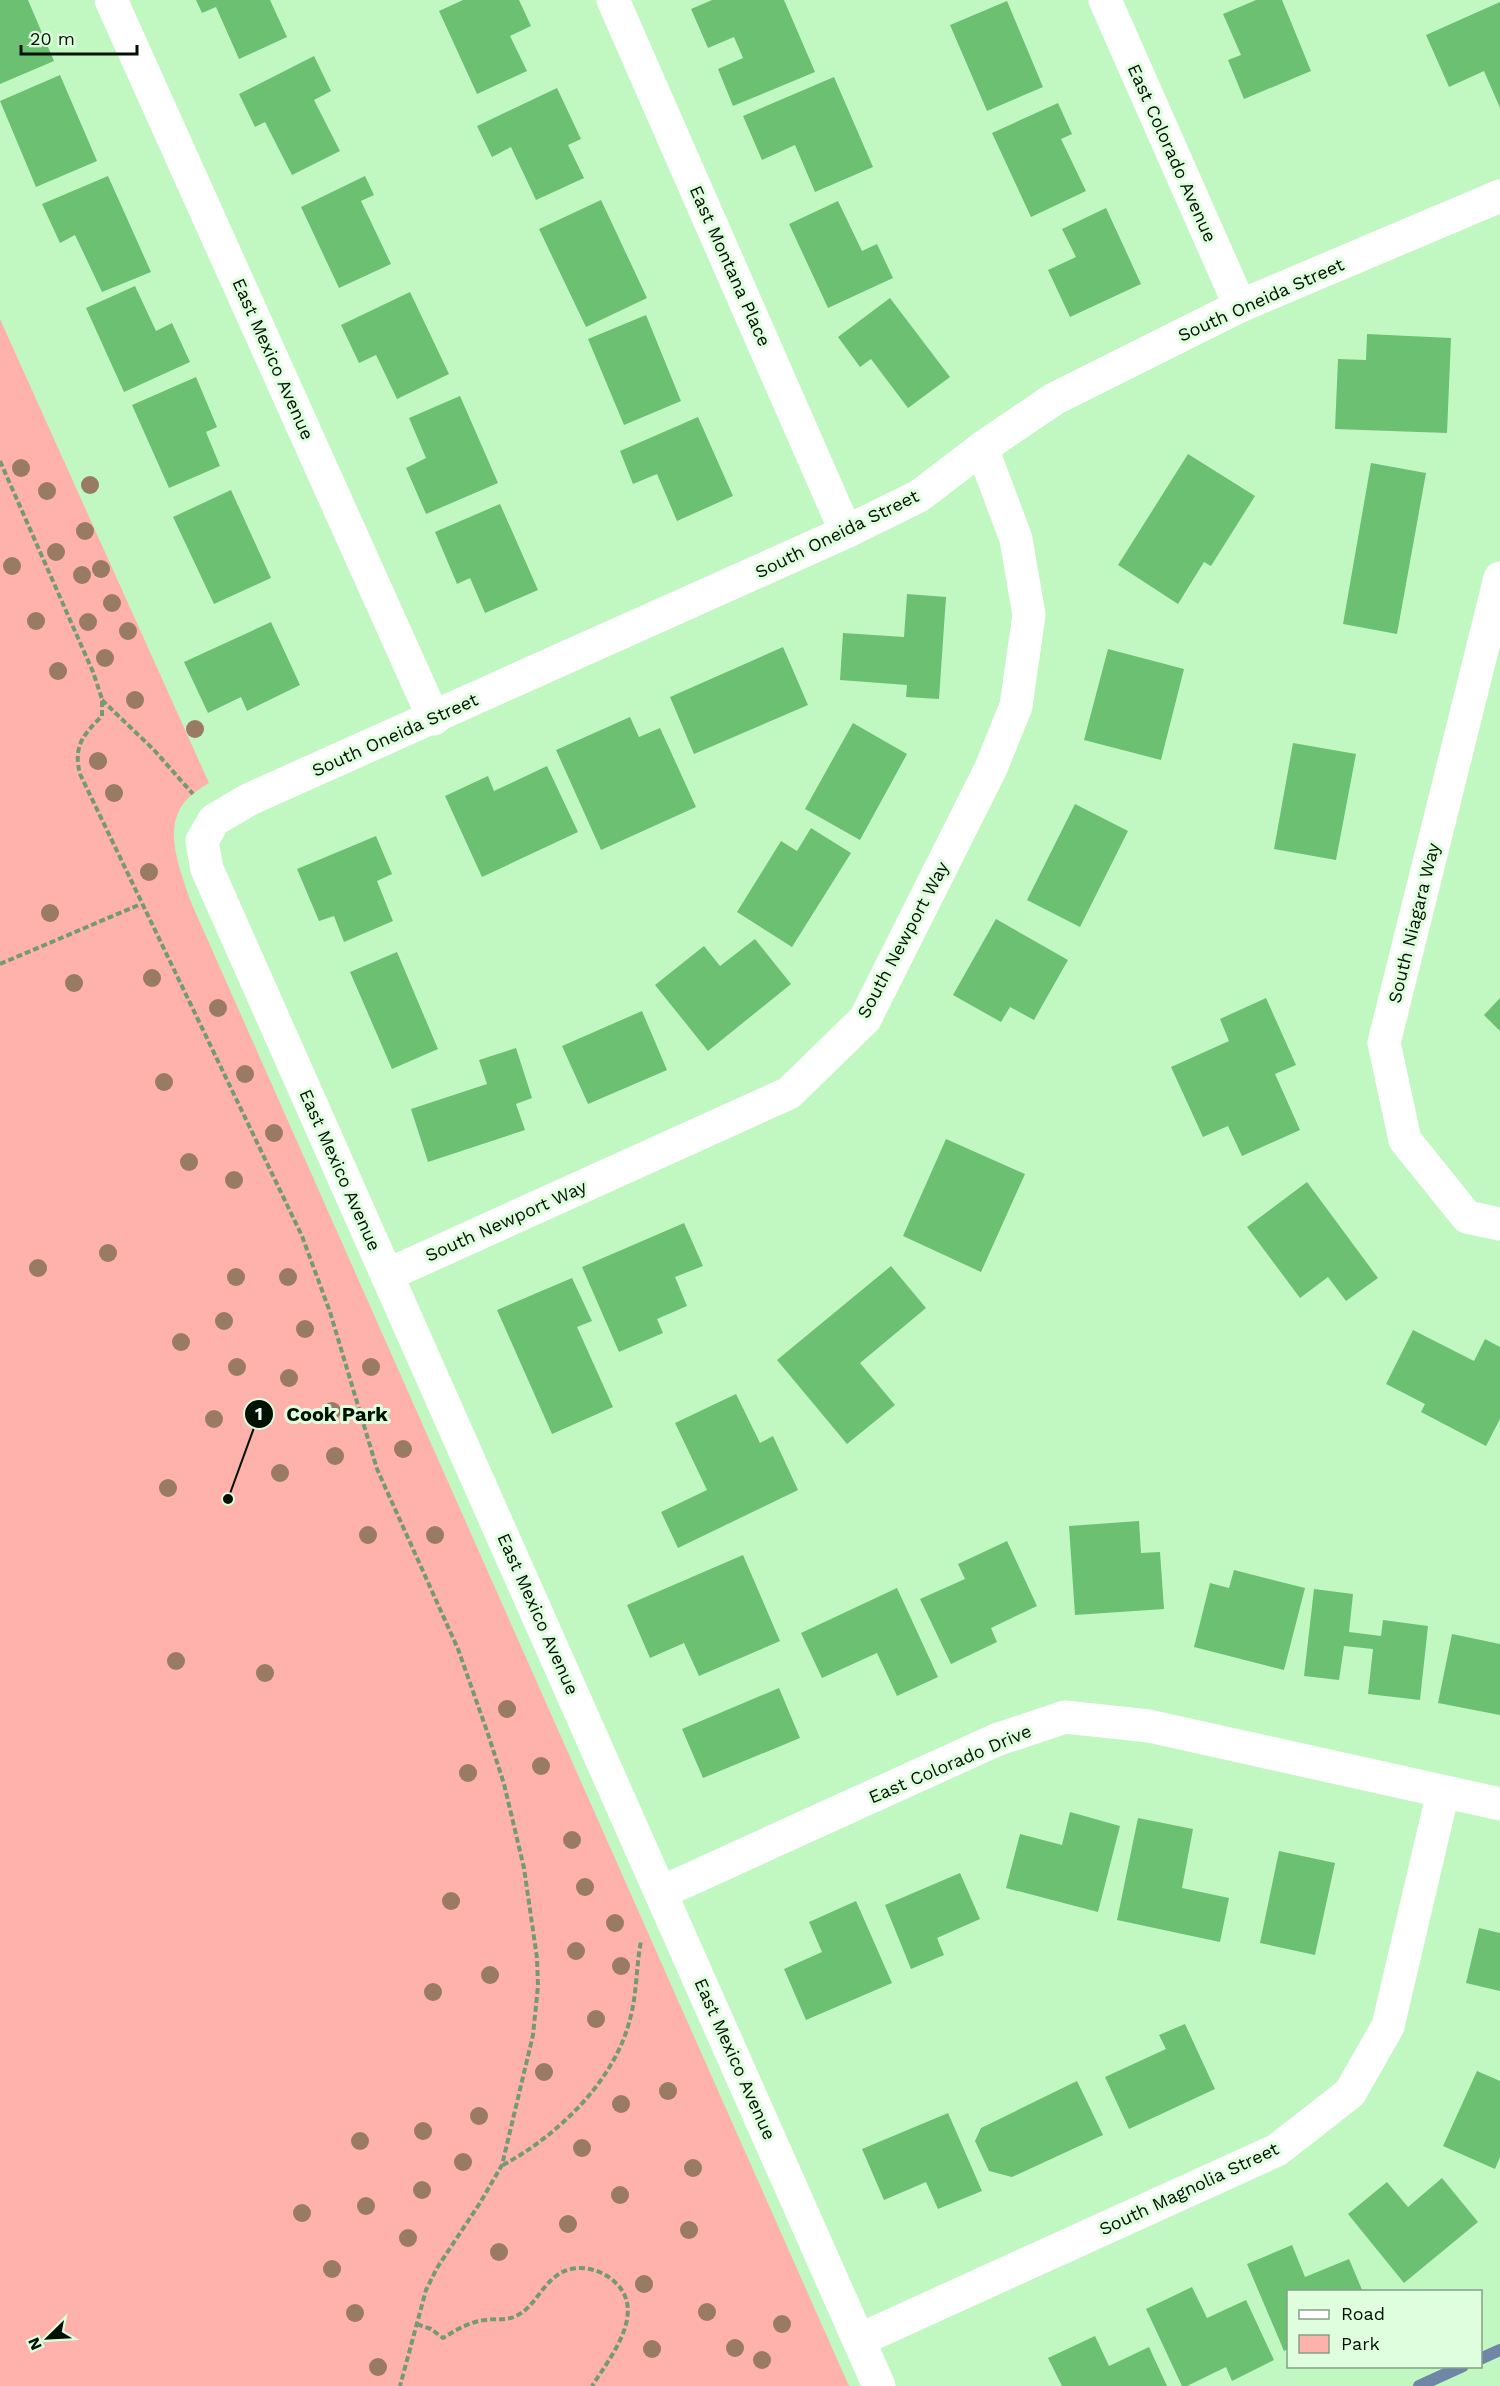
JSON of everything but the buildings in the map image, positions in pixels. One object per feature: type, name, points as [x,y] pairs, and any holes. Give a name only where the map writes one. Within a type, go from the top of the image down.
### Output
[{"type":"street","name":"East Mexico Avenue","points":[[111,0],[434,719]]},
{"type":"street","name":"East Montana Place","points":[[613,0],[846,532]]},
{"type":"street","name":"East Colorado Avenue","points":[[1105,0],[1240,306]]},
{"type":"street","name":"South Oneida Street","points":[[208,831],[250,799],[434,719],[846,532],[919,496],[982,448],[1054,399],[1240,306],[1500,196]]},
{"type":"street","name":"South Newport Way","points":[[387,1275],[789,1093],[865,1019],[991,768],[1016,706],[1029,615],[1016,539],[982,448]]},
{"type":"street","name":"South Niagara Way","points":[[1500,578],[1384,1042],[1405,1140],[1467,1217],[1500,1224]]},
{"type":"street","name":"East Mexico Avenue","points":[[208,831],[207,869],[879,2386]]},
{"type":"street","name":"East Colorado Drive","points":[[662,1892],[996,1740],[1065,1717],[1149,1726],[1500,1804]]},
{"type":"street","name":"South Magnolia Street","points":[[859,2340],[1277,2151],[1350,2093],[1388,2026],[1443,1792]]},
{"type":"path","points":[[0,461],[93,672],[102,699],[102,716],[84,736],[76,758],[80,774],[302,1236],[330,1312],[377,1469],[458,1649],[474,1690],[504,1784],[526,1879],[537,1958],[538,1986],[533,2035],[502,2165],[480,2204],[437,2268],[426,2290],[400,2386]]},
{"type":"path","points":[[102,699],[154,750],[208,831]]},
{"type":"path","points":[[0,964],[141,904]]},
{"type":"path","points":[[502,2165],[531,2148],[560,2126],[581,2105],[612,2061],[630,2021],[643,1928],[662,1892]]},
{"type":"path","points":[[417,2324],[431,2328],[443,2338],[474,2323],[504,2319],[520,2314],[547,2283],[559,2273],[571,2269],[596,2270],[618,2285],[626,2297],[629,2309],[623,2334],[592,2386]]},
{"type":"green space","points":[[0,319],[209,783],[183,804],[174,827],[176,852],[190,900],[849,2386],[0,2386]]},
{"type":"waterway","points":[[1482,2358],[1500,2350]]},
{"type":"waterway","points":[[1419,2386],[1459,2368]]},
{"type":"place","name":"Cook Park","points":[[228,1499]]}]
